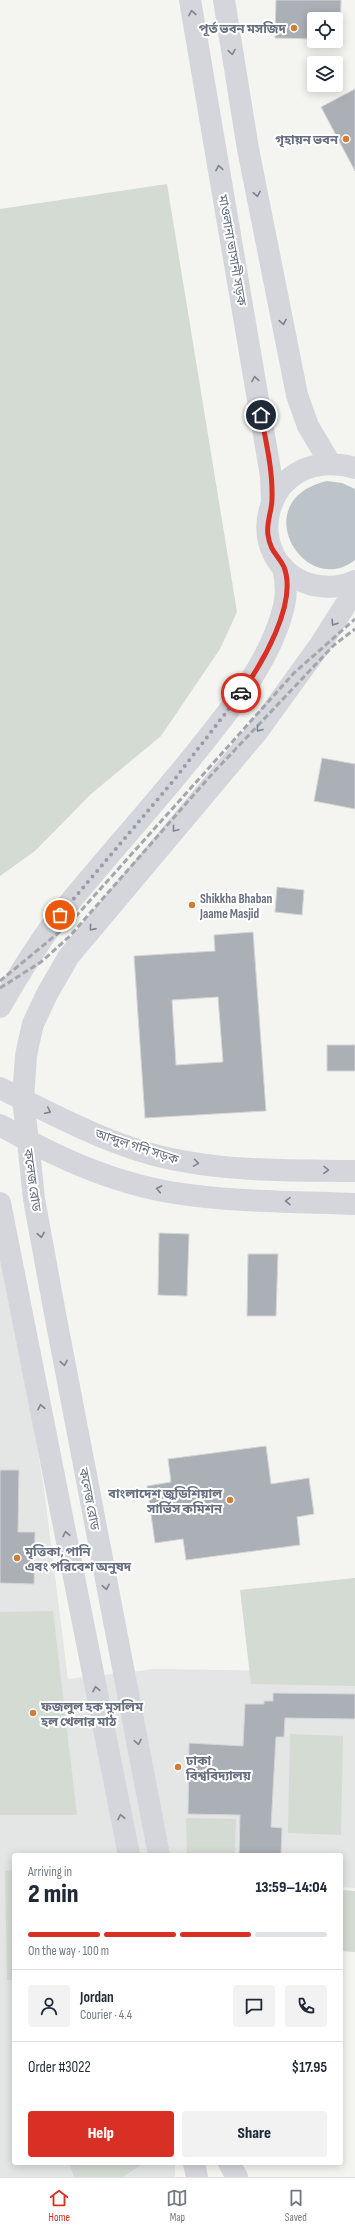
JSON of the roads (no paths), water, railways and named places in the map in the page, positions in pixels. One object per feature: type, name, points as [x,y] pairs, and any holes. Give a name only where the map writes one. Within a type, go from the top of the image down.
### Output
[{"type":"main road","name":"মাওলানা ভাসানী সড়ক","points":[[190,0],[271,476],[272,501]]},
{"type":"main road","points":[[224,0],[248,149],[297,395],[308,426],[330,463]]},
{"type":"main road","points":[[355,468],[330,463],[306,467],[292,475],[280,487],[268,512],[268,536],[271,547],[284,567],[294,576],[308,583],[322,587],[336,587],[355,581]]},
{"type":"main road","points":[[0,1007],[24,963],[60,915],[174,780],[247,685],[258,668],[278,627],[284,605],[286,586],[284,567]]},
{"type":"main road","name":"কলেজ রোড","points":[[159,1853],[34,1199],[24,1099],[26,1056],[33,1024],[57,974],[96,923],[257,732],[320,645],[355,590]]},
{"type":"main road","points":[[0,976],[24,963]]},
{"type":"main road","name":"আব্দুল গনি সড়ক","points":[[0,1088],[102,1137],[126,1146],[181,1161],[247,1169],[355,1171]]},
{"type":"main road","points":[[0,1125],[65,1159],[112,1178],[187,1195],[234,1200],[355,1204]]},
{"type":"main road","points":[[0,1203],[129,1853]]},
{"type":"main road","points":[[194,2165],[197,2177]]},
{"type":"main road","points":[[230,2165],[237,2177]]},
{"type":"railway","points":[[0,981],[68,925],[294,673],[355,619]]},
{"type":"railway","points":[[0,988],[41,962],[70,936],[213,773],[334,645],[355,629]]},
{"type":"place","name":"পূর্ত ভবন মসজিদ","points":[[294,28]]},
{"type":"place","name":"গৃহায়ন ভবন","points":[[346,139]]},
{"type":"place","name":"Shikkha Bhaban Jaame Masjid","points":[[192,905]]},
{"type":"place","name":"বাংলাদেশ জুডিশিয়াল সার্ভিস কমিশন","points":[[230,1500]]},
{"type":"place","name":"মৃত্তিকা, পানি এবং পরিবেশ অনুষদ","points":[[17,1558]]},
{"type":"place","name":"ফজলুল হক মুসলিম হল খেলার মাঠ","points":[[33,1713]]},
{"type":"place","name":"ঢাকা বিশ্ববিদ্যালয়","points":[[178,1767]]}]
